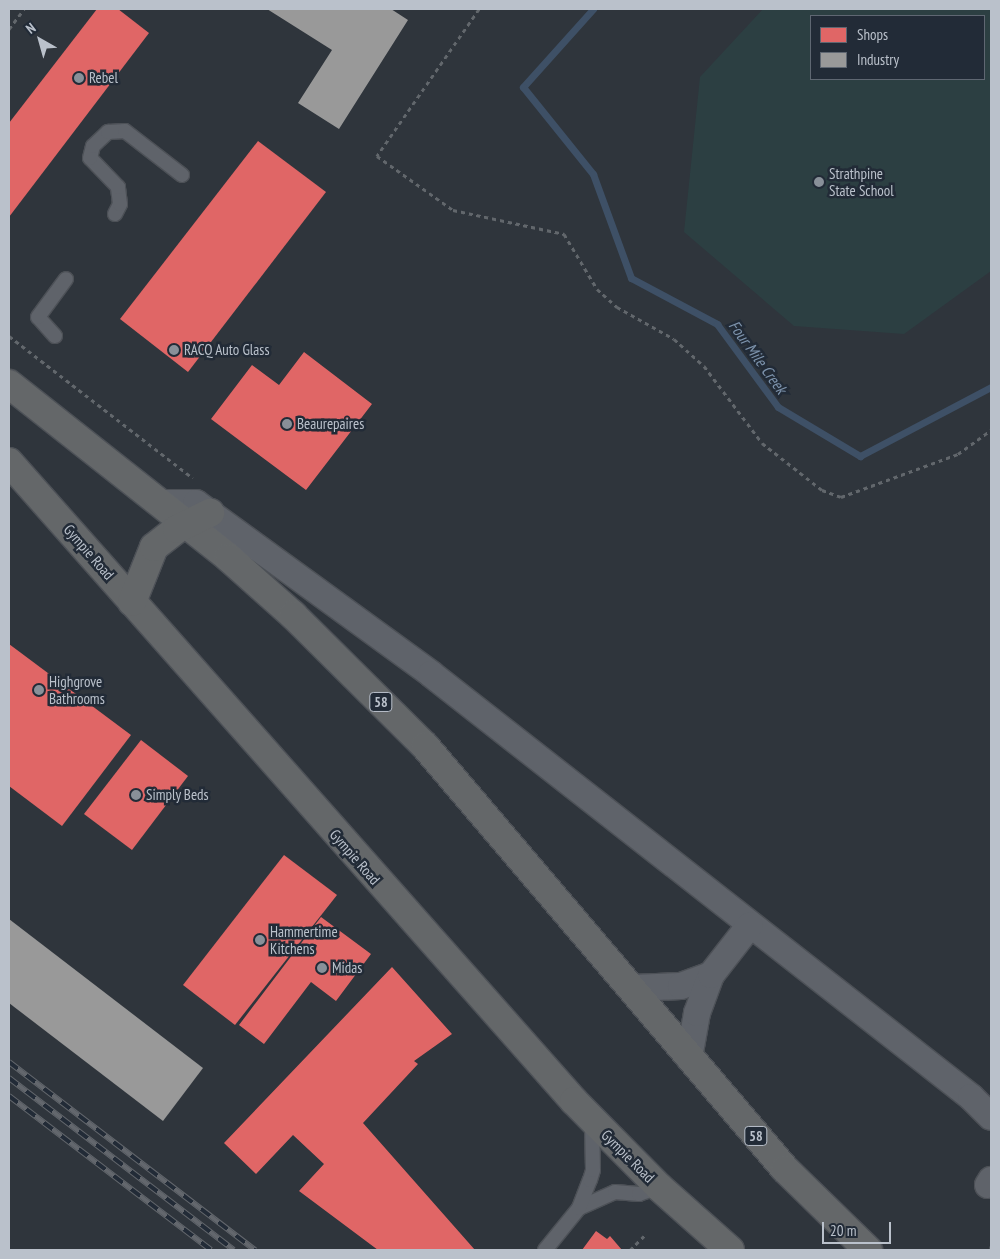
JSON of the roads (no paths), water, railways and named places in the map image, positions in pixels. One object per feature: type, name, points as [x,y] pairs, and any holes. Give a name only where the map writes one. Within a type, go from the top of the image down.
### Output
[{"type":"highway","name":"58","points":[[9,384],[163,503],[199,518],[293,615],[425,746],[785,1169],[868,1250]]},
{"type":"highway","name":"Gympie Road","points":[[9,462],[592,1121],[720,1246]]},
{"type":"highway","points":[[132,602],[154,547],[162,538],[199,518]]},
{"type":"street","points":[[199,518],[349,614],[436,677],[750,925],[971,1096],[991,1118]]},
{"type":"street","points":[[689,1058],[697,1013],[711,975],[750,925]]},
{"type":"street","points":[[632,988],[681,986],[711,975]]},
{"type":"lane","points":[[115,214],[120,204],[118,187],[90,158],[93,146],[108,132],[125,131],[182,175]]},
{"type":"lane","points":[[55,336],[38,317],[66,279]]},
{"type":"lane","points":[[545,1250],[579,1208],[593,1170],[592,1121]]},
{"type":"lane","points":[[579,1208],[615,1192],[639,1194],[659,1187]]},
{"type":"waterway","name":"Four Mile Creek","points":[[593,9],[523,87],[593,174],[631,278],[717,324],[778,407],[860,456],[991,387]]},
{"type":"railway","points":[[9,1062],[255,1250]]},
{"type":"railway","points":[[9,1078],[234,1250]]},
{"type":"railway","points":[[9,1096],[211,1250]]},
{"type":"place","name":"Rebel","points":[[79,78]]},
{"type":"place","name":"Strathpine State School","points":[[819,182]]},
{"type":"place","name":"RACQ Auto Glass","points":[[174,350]]},
{"type":"place","name":"Beaurepaires","points":[[287,424]]},
{"type":"place","name":"Highgrove Bathrooms","points":[[39,690]]},
{"type":"place","name":"Simply Beds","points":[[136,795]]},
{"type":"place","name":"Hammertime Kitchens","points":[[260,940]]},
{"type":"place","name":"Midas","points":[[322,968]]}]
